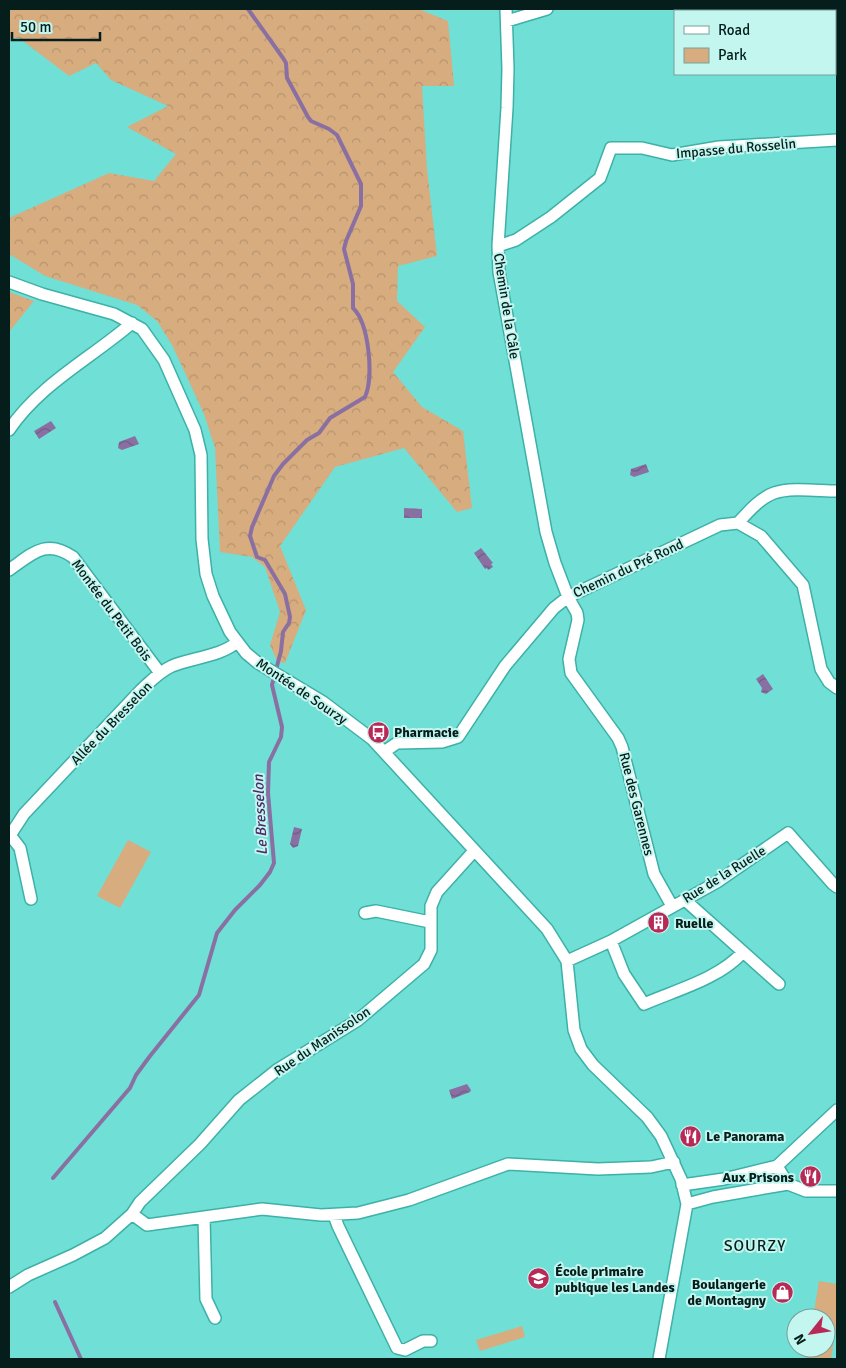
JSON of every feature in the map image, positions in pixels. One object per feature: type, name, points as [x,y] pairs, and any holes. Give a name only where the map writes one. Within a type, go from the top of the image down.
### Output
[{"type":"street","name":"Chemin de la Câle","points":[[506,9],[507,108],[498,246],[500,272],[546,532],[555,564],[568,597]]},
{"type":"street","points":[[507,21],[547,9]]},
{"type":"street","name":"Impasse du Rosselin","points":[[498,246],[516,240],[551,217],[600,178],[611,148],[642,148],[672,155],[719,147],[837,140]]},
{"type":"street","name":"Montée de Sourzy","points":[[9,282],[42,294],[114,314],[142,329],[164,360],[195,430],[201,455],[202,539],[206,574],[228,628],[246,653],[266,669],[323,702],[372,739],[474,851],[548,928],[567,961],[574,1030],[581,1049],[593,1065],[647,1118],[661,1136],[674,1162],[687,1204]]},
{"type":"street","points":[[9,430],[18,416],[43,391],[132,323]]},
{"type":"street","points":[[837,491],[784,491],[773,494],[749,511],[738,523],[761,536],[803,586],[821,669],[837,688]]},
{"type":"street","name":"Chemin du Pré Rond","points":[[384,752],[397,744],[442,742],[458,737],[505,666],[554,608],[568,597],[720,525],[738,523]]},
{"type":"street","name":"Montée du Petit Bois","points":[[9,570],[42,549],[49,547],[73,557],[160,673]]},
{"type":"street","name":"Rue des Garennes","points":[[568,597],[578,620],[569,659],[571,673],[618,738],[622,747],[654,874],[672,906]]},
{"type":"street","name":"Allée du Bresselon","points":[[9,836],[24,814],[141,690],[160,673],[180,663],[229,648],[237,642]]},
{"type":"street","name":"Rue de la Ruelle","points":[[567,961],[611,941],[717,882],[788,833],[837,887]]},
{"type":"street","points":[[9,836],[20,848],[30,899]]},
{"type":"street","name":"Rue du Manissolon","points":[[9,1287],[28,1275],[105,1238],[132,1214],[140,1202],[200,1144],[240,1100],[277,1070],[358,1020],[424,964],[431,950],[431,906],[437,892],[474,851]]},
{"type":"street","points":[[685,900],[779,984]]},
{"type":"street","points":[[365,913],[376,911],[430,922]]},
{"type":"street","points":[[611,941],[624,974],[644,1004],[707,977],[736,959],[743,952]]},
{"type":"street","points":[[682,1185],[734,1177],[777,1166],[837,1110]]},
{"type":"street","points":[[132,1214],[147,1225],[262,1209],[334,1215],[358,1213],[409,1200],[508,1164],[598,1169],[651,1167],[674,1162]]},
{"type":"street","points":[[777,1166],[788,1184]]},
{"type":"street","points":[[659,1359],[687,1204],[713,1197],[788,1184],[806,1191],[837,1191]]},
{"type":"street","points":[[334,1215],[397,1348],[405,1350],[423,1341],[431,1341]]},
{"type":"street","points":[[204,1217],[206,1299],[215,1318]]},
{"type":"green space","points":[[9,9],[419,9],[448,21],[454,86],[422,86],[427,169],[437,256],[398,266],[397,301],[425,327],[393,372],[422,407],[463,431],[472,508],[457,512],[404,448],[335,467],[280,546],[306,610],[285,663],[277,661],[270,645],[280,612],[265,567],[252,557],[220,552],[215,448],[204,414],[172,345],[157,321],[137,305],[45,276],[9,254],[9,218],[109,173],[154,181],[176,154],[127,127],[168,106],[111,80],[96,63],[69,76],[19,38],[9,38]]},
{"type":"green space","points":[[9,292],[34,301],[9,332]]},
{"type":"green space","points":[[128,840],[151,852],[120,908],[97,896]]},
{"type":"green space","points":[[819,1281],[837,1284],[836,1328],[836,1308],[815,1308]]},
{"type":"green space","points":[[522,1326],[525,1337],[480,1351],[476,1340]]},
{"type":"green space","points":[[806,1358],[831,1358],[831,1359]]},
{"type":"water","points":[[51,421],[56,428],[39,439],[34,431]]},
{"type":"water","points":[[135,436],[139,444],[122,450],[118,448],[119,442]]},
{"type":"water","points":[[646,464],[649,472],[634,477],[630,475],[631,469]]},
{"type":"water","points":[[404,508],[422,509],[422,518],[404,518]]},
{"type":"water","points":[[481,548],[493,563],[491,564],[493,567],[488,570],[487,568],[485,569],[474,553]]},
{"type":"water","points":[[763,674],[773,689],[766,694],[761,692],[762,688],[756,679]]},
{"type":"water","points":[[294,827],[302,829],[298,846],[293,848],[290,844]]},
{"type":"water","points":[[467,1084],[471,1090],[470,1092],[452,1099],[449,1090]]},
{"type":"waterway","name":"Le Bresselon","points":[[53,1178],[130,1088],[136,1075],[150,1056],[199,995],[217,933],[235,910],[260,885],[274,863],[268,793],[269,762],[281,737],[282,727],[272,685],[281,651],[283,632],[289,623],[290,617],[285,594],[265,560],[257,557],[250,536],[274,476],[283,464],[307,440],[319,433],[330,418],[365,397],[368,388],[369,364],[366,337],[363,325],[353,308],[353,284],[344,249],[361,206],[361,184],[337,135],[311,121],[308,117],[287,78],[286,63],[248,9]]},
{"type":"waterway","name":"Le Bresselon","points":[[55,1302],[81,1359]]},
{"type":"place","name":"Pharmacie","points":[[378,732]]},
{"type":"place","name":"Ruelle","points":[[659,923]]},
{"type":"place","name":"Le Panorama","points":[[690,1136]]},
{"type":"place","name":"Aux Prisons","points":[[810,1177]]},
{"type":"place","name":"École primaire publique les Landes","points":[[539,1279]]},
{"type":"place","name":"Boulangerie de Montagny","points":[[782,1292]]},
{"type":"district","name":"SOURZY","points":[[755,1245]]}]
